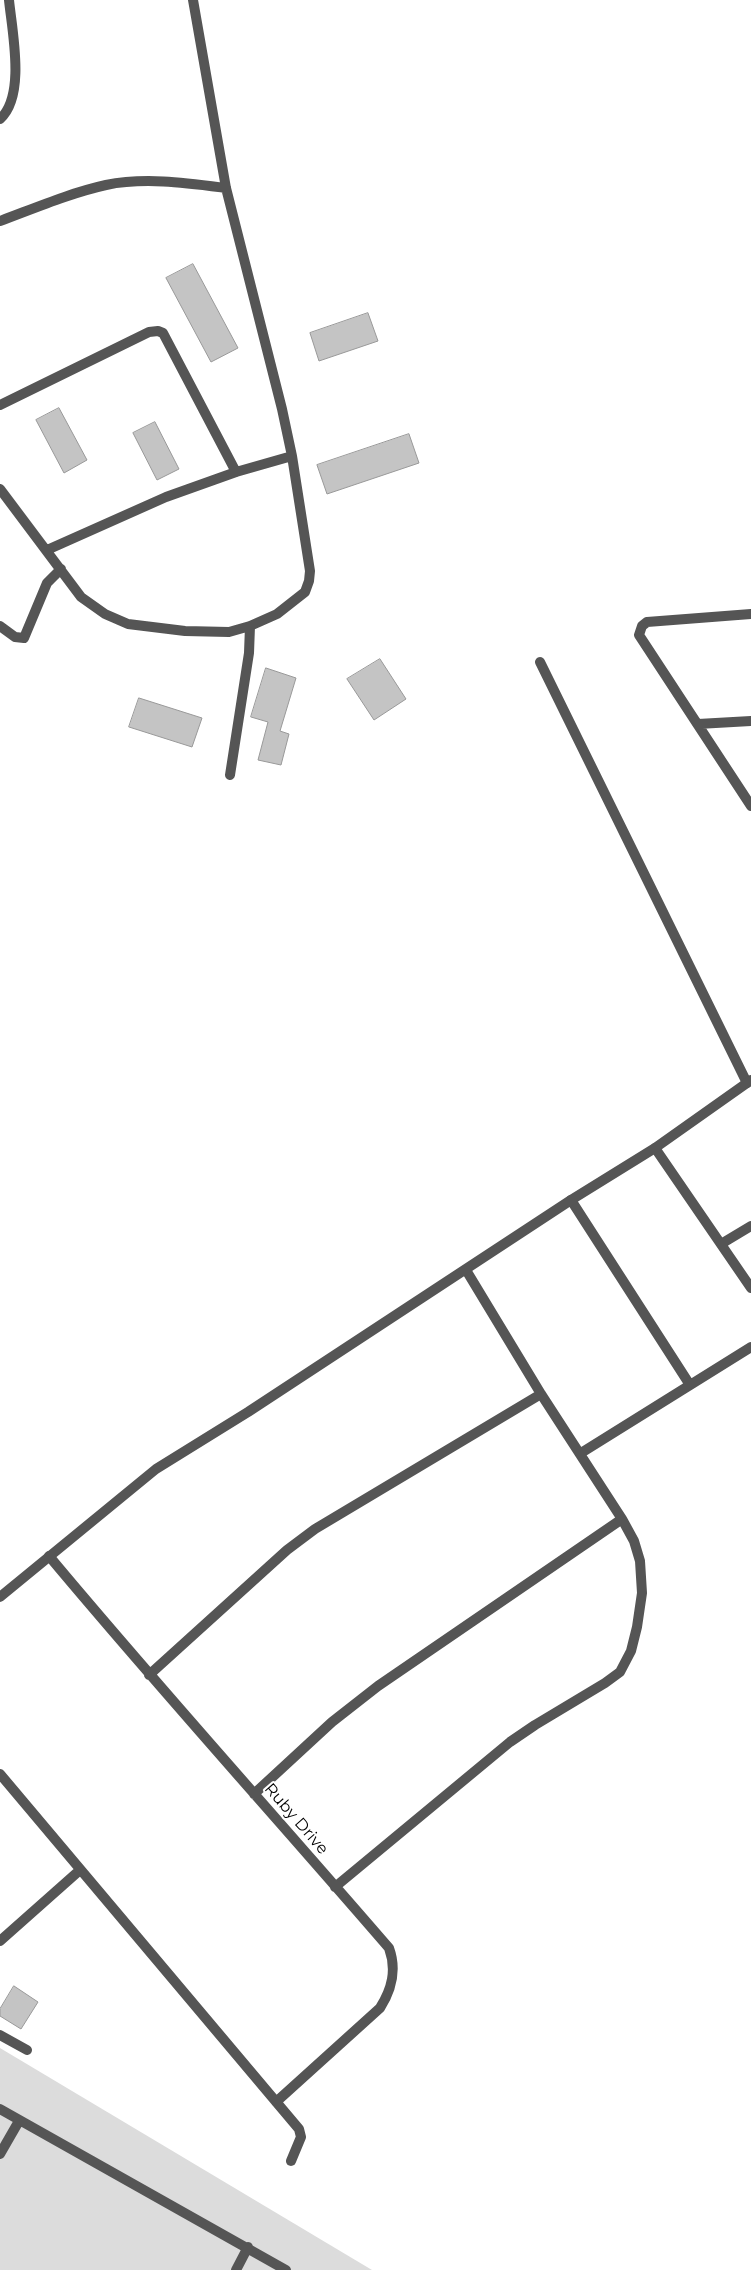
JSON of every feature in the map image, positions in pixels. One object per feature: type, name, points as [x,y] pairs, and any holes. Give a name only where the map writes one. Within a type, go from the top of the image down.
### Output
[{"type":"street","points":[[0,119],[11,100],[15,78],[8,0]]},
{"type":"street","points":[[0,489],[81,597],[105,614],[128,624],[185,631],[229,632],[250,626],[277,614],[305,592],[310,570],[292,456],[282,409],[226,188],[193,0]]},
{"type":"street","points":[[0,221],[71,195],[108,185],[151,181],[226,188]]},
{"type":"street","points":[[0,405],[149,332],[158,330],[163,333],[236,472]]},
{"type":"street","points":[[47,550],[166,497],[236,472],[292,456]]},
{"type":"street","points":[[0,626],[15,637],[24,638],[47,583],[61,569]]},
{"type":"street","points":[[751,614],[656,621],[642,626],[639,635],[751,806]]},
{"type":"street","points":[[230,775],[248,653],[250,626]]},
{"type":"street","points":[[0,1597],[156,1469],[248,1412],[571,1200],[655,1148],[749,1081],[540,662]]},
{"type":"street","points":[[698,724],[751,721]]},
{"type":"street","points":[[655,1148],[751,1288]]},
{"type":"street","points":[[571,1200],[690,1385]]},
{"type":"street","points":[[720,1244],[751,1226]]},
{"type":"street","points":[[335,1887],[510,1742],[620,1672],[633,1643],[642,1593],[640,1561],[634,1541],[581,1453],[541,1394],[466,1270]]},
{"type":"street","points":[[581,1453],[751,1347]]},
{"type":"street","points":[[149,1675],[287,1550],[315,1529],[541,1394]]},
{"type":"street","points":[[254,1794],[332,1722],[378,1686],[622,1519]]},
{"type":"street","name":"Ruby Drive","points":[[49,1556],[149,1675],[198,1728],[389,1948],[393,1967],[387,1997],[380,2008],[276,2102]]},
{"type":"street","points":[[0,1774],[300,2129],[301,2137],[290,2161]]},
{"type":"street","points":[[0,1941],[80,1870]]},
{"type":"street","points":[[0,2035],[27,2050]]},
{"type":"street","points":[[0,2109],[286,2270]]},
{"type":"street","points":[[0,2154],[19,2121]]},
{"type":"street","points":[[236,2270],[248,2247]]},
{"type":"shaded area","points":[[0,2048],[372,2270],[0,2270]]},
{"type":"building","points":[[193,264],[238,348],[211,362],[166,278]]},
{"type":"building","points":[[368,313],[378,341],[319,361],[310,333]]},
{"type":"building","points":[[59,408],[87,460],[64,473],[36,420]]},
{"type":"building","points":[[155,422],[179,469],[157,480],[133,433]]},
{"type":"building","points":[[409,434],[419,463],[327,494],[317,465]]},
{"type":"building","points":[[380,659],[406,699],[374,720],[347,679]]},
{"type":"building","points":[[266,668],[296,678],[280,731],[289,734],[281,765],[258,760],[268,722],[251,717]]},
{"type":"building","points":[[139,698],[202,718],[192,747],[129,727]]},
{"type":"building","points":[[14,1986],[38,2002],[21,2029],[0,2016],[0,2009]]}]
